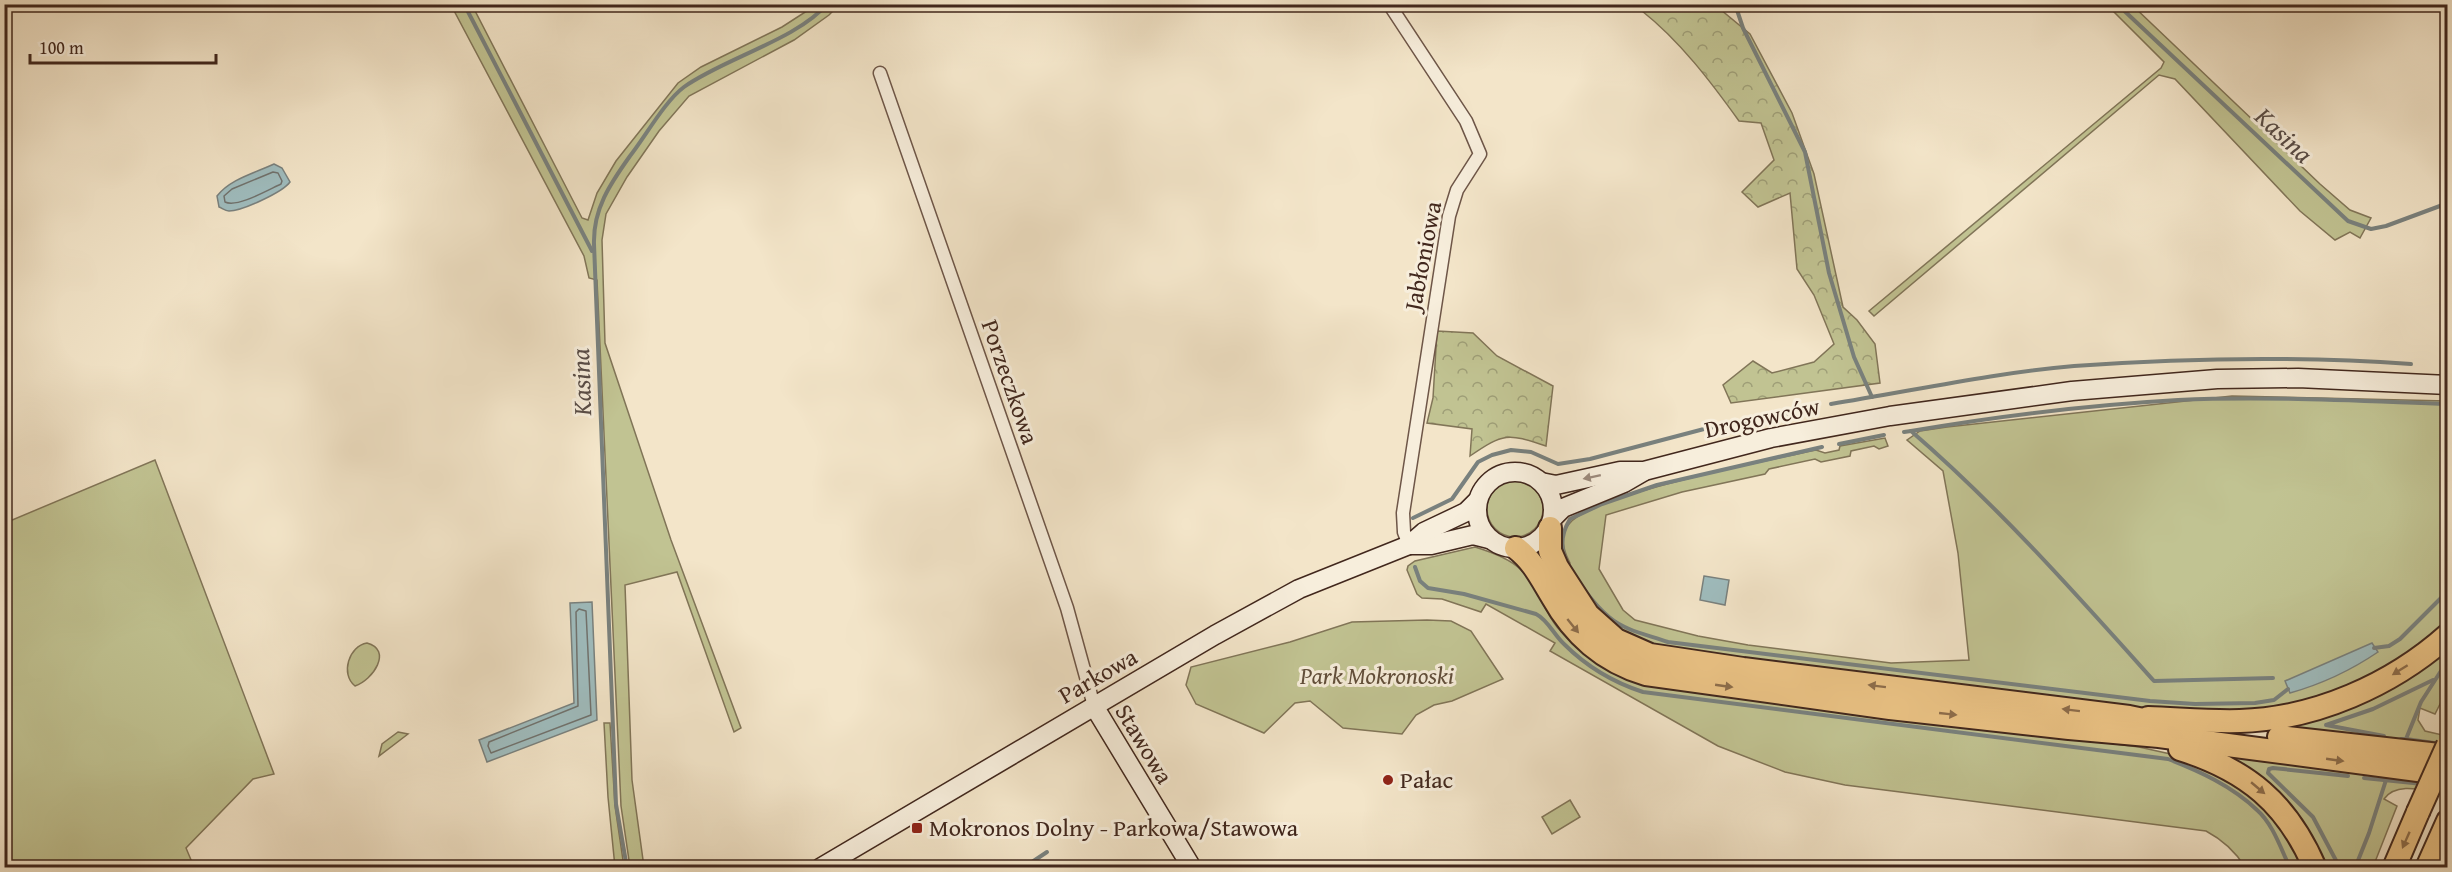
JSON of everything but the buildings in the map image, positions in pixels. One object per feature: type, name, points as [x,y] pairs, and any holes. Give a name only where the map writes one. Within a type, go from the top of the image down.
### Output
[{"type":"highway","points":[[1551,523],[1550,551],[1557,567],[1588,615],[1616,640],[1650,655],[1743,669],[2129,717],[2181,727],[2448,756]]},
{"type":"highway","points":[[1516,548],[1531,560],[1575,630],[1603,655],[1630,670],[1729,687],[2069,728],[2169,737],[2448,774]]},
{"type":"highway","points":[[2129,717],[2240,721],[2265,719],[2310,710],[2328,705],[2382,681],[2412,663],[2448,635]]},
{"type":"highway","points":[[2069,728],[2176,747],[2208,758],[2235,771],[2258,787],[2286,815],[2306,846],[2316,867]]},
{"type":"highway","points":[[2394,867],[2448,745]]},
{"type":"highway","points":[[2427,867],[2448,821]]},
{"type":"main road","name":"Drogowców","points":[[1541,482],[1556,485],[1620,471],[1644,471],[1771,438],[1890,416],[2072,391],[2217,379],[2298,378],[2448,386]]},
{"type":"main road","name":"Drogowców","points":[[1551,523],[1563,508],[1624,483],[1644,471]]},
{"type":"main road","points":[[1510,472],[1536,478],[1541,482],[1549,490],[1554,503],[1551,523],[1535,543],[1516,548],[1504,547],[1489,539],[1478,524],[1475,513],[1476,502],[1484,486],[1495,477],[1510,472]]},
{"type":"main road","name":"Parkowa","points":[[820,867],[1299,589],[1409,545],[1424,532],[1466,512],[1476,502]]},
{"type":"main road","name":"Parkowa","points":[[1409,545],[1431,545],[1473,535],[1489,539]]},
{"type":"main road","name":"Stawowa","points":[[1094,706],[1192,867]]},
{"type":"street","name":"Jabłoniowa","points":[[1389,4],[1466,121],[1480,154],[1457,190],[1449,216],[1403,513],[1404,532],[1409,545]]},
{"type":"street","name":"Porzeczkowa","points":[[880,73],[1047,550],[1085,668],[1094,706]]},
{"type":"green space","points":[[451,5],[472,5],[582,218],[588,220],[597,193],[616,161],[678,83],[701,67],[782,27],[816,5],[839,5],[794,40],[689,96],[659,131],[627,177],[606,214],[602,240],[605,343],[671,540],[741,728],[734,732],[677,572],[625,585],[632,780],[644,867],[630,867],[621,806],[597,280],[589,278],[584,256]]},
{"type":"green space","points":[[1654,5],[1715,5],[1750,34],[1792,113],[1814,174],[1843,307],[1857,320],[1875,344],[1880,383],[1731,403],[1723,385],[1753,361],[1772,373],[1814,362],[1834,344],[1814,295],[1797,269],[1790,193],[1758,207],[1742,192],[1774,160],[1761,123],[1739,121],[1682,49],[1642,11]]},
{"type":"green space","points":[[2107,5],[2132,5],[2320,184],[2350,210],[2371,218],[2360,238],[2350,232],[2335,240],[2300,211],[2175,79],[2159,75],[1874,316],[1869,311],[2161,68],[2164,62]]},
{"type":"green space","points":[[1437,331],[1473,333],[1497,356],[1553,386],[1546,446],[1506,437],[1470,456],[1472,429],[1427,423],[1433,398]]},
{"type":"green space","points":[[2232,396],[2447,401],[2447,625],[2402,661],[2306,704],[2192,715],[1654,648],[1604,620],[1565,567],[1570,563],[1564,549],[1563,539],[1569,524],[1584,513],[1611,501],[1684,479],[1816,450],[1825,453],[1839,450],[1840,446],[1885,438],[1888,446],[1879,449],[1874,446],[1851,451],[1850,456],[1821,462],[1815,459],[1769,469],[1765,474],[1682,492],[1606,515],[1599,569],[1623,610],[1635,620],[1698,636],[1748,645],[1891,663],[1969,660],[1958,553],[1943,471],[1907,440],[1920,431],[1947,427]]},
{"type":"green space","points":[[155,460],[274,774],[253,779],[186,848],[194,867],[5,867],[5,523]]},
{"type":"green space","points":[[1509,481],[1521,481],[1531,485],[1539,493],[1543,509],[1539,525],[1531,533],[1521,537],[1509,537],[1499,533],[1491,525],[1487,515],[1487,503],[1491,493],[1499,485]]},
{"type":"green space","points":[[1475,547],[1516,565],[1531,582],[1557,627],[1587,655],[1610,669],[1648,685],[2139,747],[2184,757],[2259,798],[2308,867],[2245,867],[2228,846],[2206,831],[1845,785],[1785,772],[1718,746],[1550,651],[1555,643],[1486,604],[1481,612],[1442,599],[1422,598],[1417,594],[1407,570],[1408,566],[1415,561]]},
{"type":"green space","name":"Park Mokronoski","points":[[1451,621],[1471,631],[1503,679],[1452,701],[1434,705],[1416,715],[1402,734],[1343,728],[1310,701],[1295,703],[1264,733],[1196,704],[1186,685],[1191,667],[1290,642],[1352,622]]},
{"type":"green space","points":[[2447,642],[2447,690],[2435,714],[2420,708],[2418,720],[2425,731],[2447,736],[2447,748],[2258,724],[2284,721]]},
{"type":"green space","points":[[367,643],[379,652],[378,665],[368,678],[355,686],[350,681],[347,668],[355,649]]},
{"type":"green space","points":[[604,723],[610,723],[615,806],[624,867],[615,867]]},
{"type":"green space","points":[[398,732],[408,734],[379,756],[382,744]]},
{"type":"green space","points":[[2220,755],[2447,785],[2447,794],[2413,789],[2390,793],[2384,799],[2397,806],[2373,867],[2323,867]]},
{"type":"green space","points":[[1570,800],[1580,817],[1552,834],[1542,817]]},
{"type":"water","points":[[274,164],[282,168],[290,182],[286,186],[271,196],[243,208],[229,211],[219,207],[217,196],[222,190],[243,177]]},
{"type":"water","points":[[1704,576],[1729,580],[1725,605],[1700,600]]},
{"type":"water","points":[[592,602],[597,720],[487,762],[479,740],[574,703],[570,603]]},
{"type":"water","points":[[2372,643],[2378,652],[2367,659],[2335,676],[2290,693],[2285,681]]},
{"type":"waterway","points":[[464,4],[592,251]]},
{"type":"waterway","name":"Kasina","points":[[627,868],[616,804],[594,244],[596,219],[604,197],[616,177],[677,93],[700,77],[798,28],[827,4]]},
{"type":"waterway","points":[[1735,4],[1743,28],[1805,152],[1829,273],[1854,357],[1872,397]]},
{"type":"waterway","name":"Kasina","points":[[2117,4],[2348,221],[2371,229],[2386,226],[2448,203]]},
{"type":"waterway","points":[[1831,404],[1983,378],[2074,366],[2243,359],[2411,364]]},
{"type":"waterway","points":[[1911,431],[2044,412],[2178,400],[2347,400],[2448,404]]},
{"type":"waterway","points":[[1413,518],[1452,499],[1478,462],[1492,455],[1511,450],[1531,452],[1558,464],[1590,459],[1704,429],[1810,409]]},
{"type":"waterway","points":[[1904,432],[1911,431],[1975,490],[2066,584],[2154,681],[2273,678]]},
{"type":"waterway","points":[[1839,444],[1884,435]]},
{"type":"waterway","points":[[1822,447],[1657,485],[1602,504],[1570,519],[1564,531],[1563,549],[1571,570],[1596,605],[1615,622],[1668,642],[2150,701],[2195,704],[2255,703],[2274,700],[2288,689]]},
{"type":"waterway","points":[[1415,567],[1420,581],[1428,588],[1464,594],[1536,614],[1564,644],[1591,667],[1621,684],[1643,692],[2168,759],[2215,780],[2247,801],[2263,816],[2272,829],[2290,868]]},
{"type":"waterway","points":[[2374,648],[2389,646],[2400,639],[2448,591]]},
{"type":"waterway","points":[[2401,739],[2406,739],[2421,702],[2448,660]]},
{"type":"waterway","points":[[2384,736],[2326,725],[2373,709],[2433,680]]},
{"type":"waterway","points":[[2406,739],[2441,744]]},
{"type":"waterway","points":[[2340,868],[2313,817],[2268,773],[2269,769],[2273,768],[2348,776]]},
{"type":"waterway","points":[[2364,778],[2423,784]]},
{"type":"waterway","points":[[2355,868],[2386,780]]},
{"type":"waterway","points":[[1023,868],[1047,852]]},
{"type":"place","name":"Pałac","points":[[1388,780]]},
{"type":"place","name":"Mokronos Dolny - Parkowa/Stawowa","points":[[917,828]]}]
